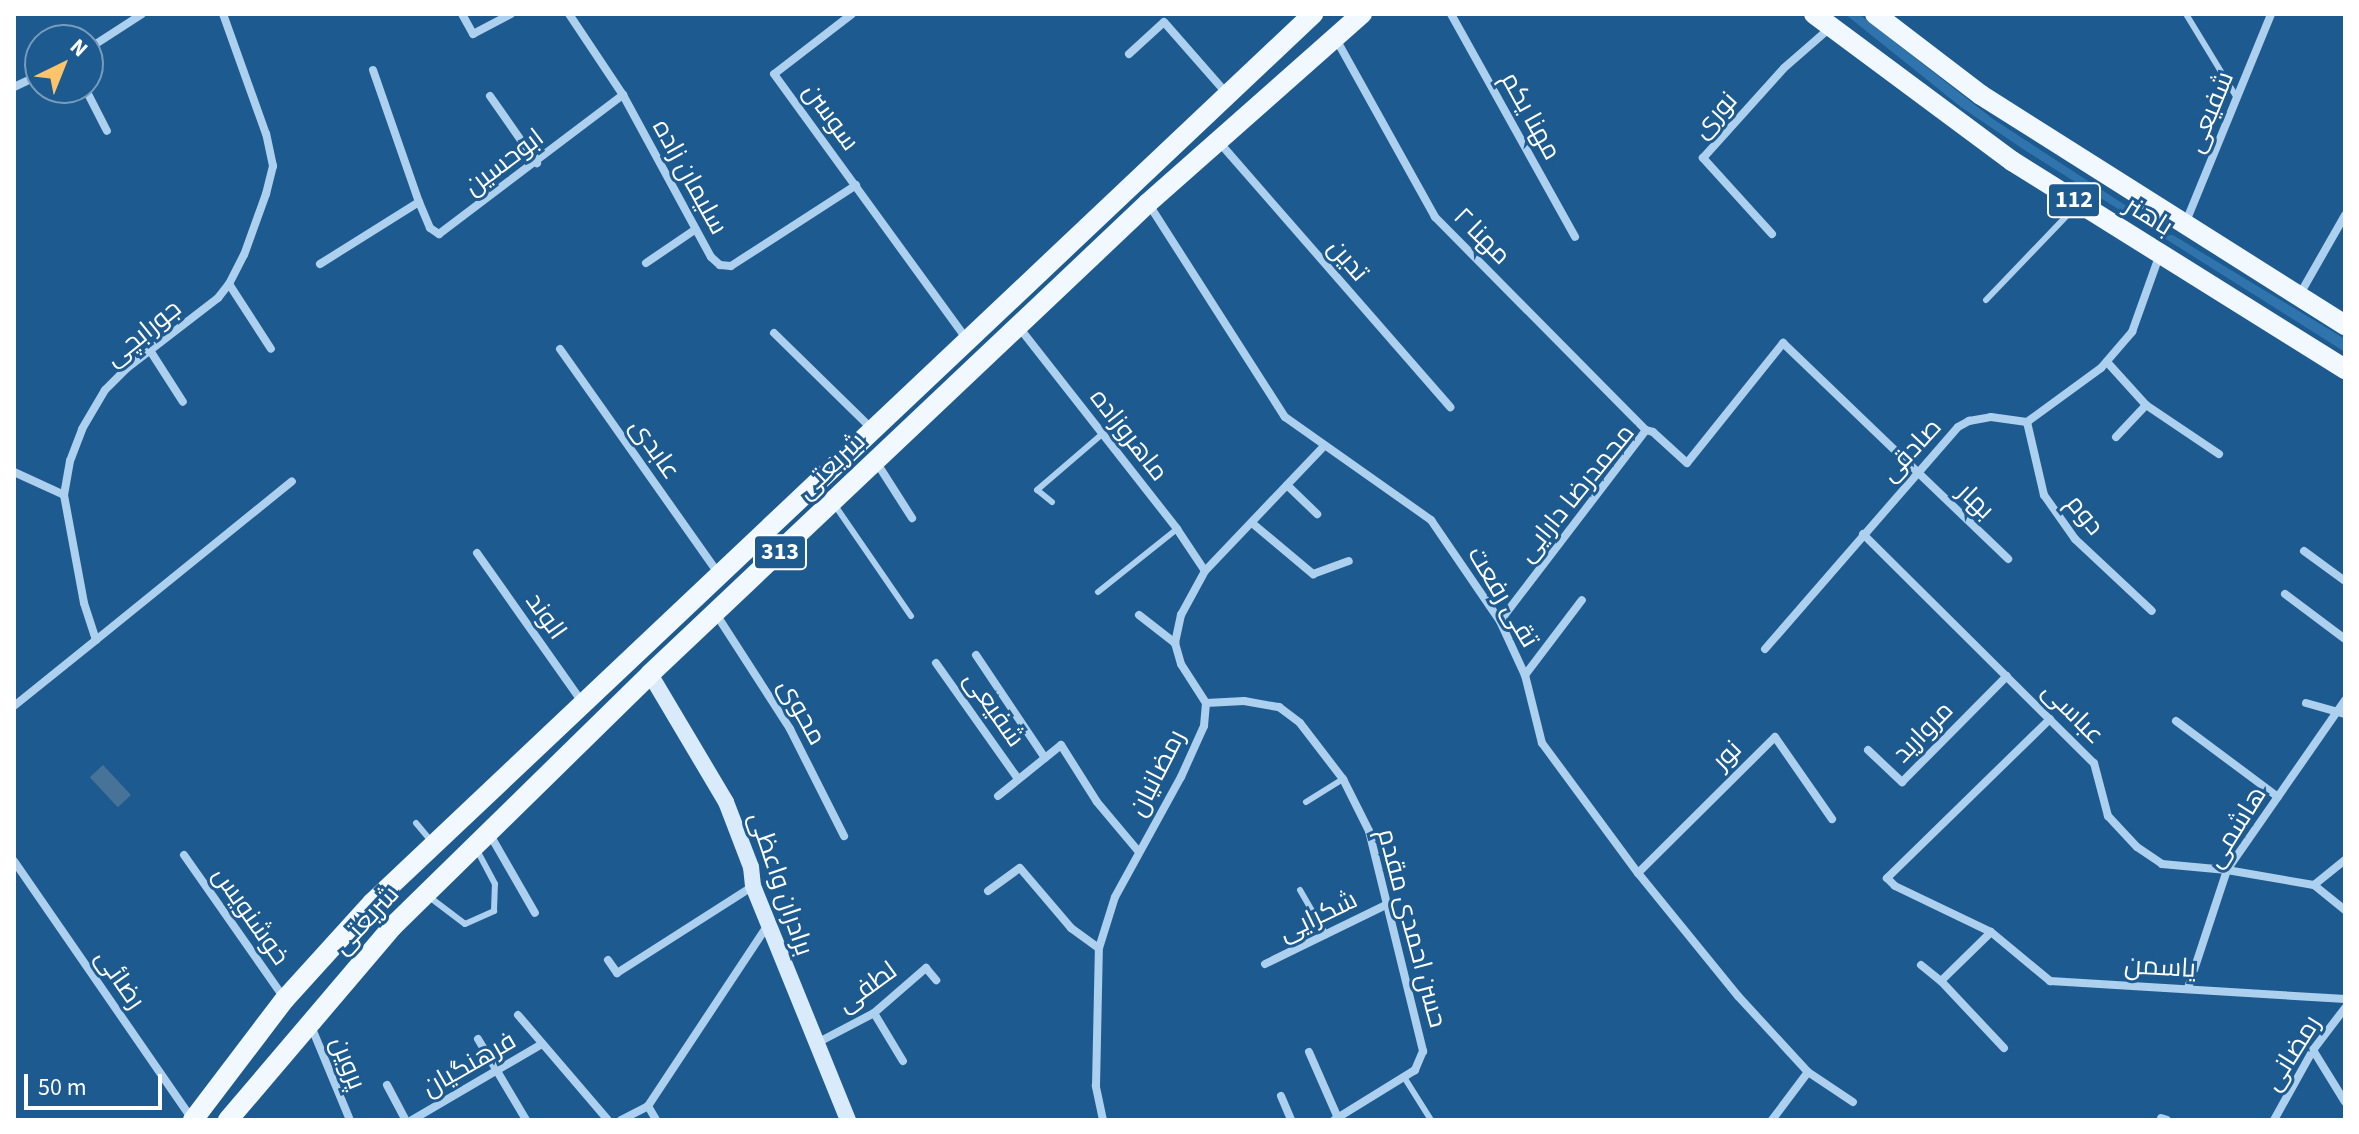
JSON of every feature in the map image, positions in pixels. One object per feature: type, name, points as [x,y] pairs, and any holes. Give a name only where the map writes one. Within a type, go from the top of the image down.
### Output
[{"type":"main road","name":"شریعتی","points":[[193,1120],[285,999],[372,903],[1313,14]]},
{"type":"main road","name":"شریعتی","points":[[228,1120],[309,1022],[425,894],[650,674],[1148,203],[1362,14]]},
{"type":"main road","name":"باهنر","points":[[1814,14],[1967,130],[2345,369]]},
{"type":"main road","name":"باهنر","points":[[1875,14],[1981,95],[2345,325]]},
{"type":"main road","name":"برادران واعظی","points":[[650,674],[726,802],[751,867],[753,886],[848,1120]]},
{"type":"street","points":[[104,39],[142,14]]},
{"type":"street","name":"جورابچی","points":[[96,640],[84,603],[64,495],[70,461],[82,429],[105,390],[127,368],[218,298],[229,284],[244,255],[273,166],[262,120],[223,14]]},
{"type":"street","points":[[462,14],[473,34],[511,14]]},
{"type":"street","name":"سلیمان زاده","points":[[569,14],[623,95],[711,257],[720,265],[731,266],[856,185]]},
{"type":"street","name":"سوسن","points":[[852,14],[774,74],[856,185]]},
{"type":"street","name":"مهنا یکم","points":[[1451,14],[1575,237]]},
{"type":"street","name":"شفیعی","points":[[2185,224],[2271,14]]},
{"type":"street","points":[[1129,54],[1164,22],[1227,94]]},
{"type":"street","name":"نوری","points":[[1772,234],[1703,158],[1784,68],[1831,27]]},
{"type":"street","name":"مهنا ۲","points":[[1335,36],[1435,217],[1646,430]]},
{"type":"street","name":"ابوحسین","points":[[373,70],[419,202],[430,228],[439,234],[537,163],[623,95]]},
{"type":"street","points":[[490,96],[537,163]]},
{"type":"street","points":[[93,104],[107,131]]},
{"type":"street","name":"تدین","points":[[1217,141],[1450,407]]},
{"type":"street","points":[[856,185],[967,340]]},
{"type":"street","points":[[320,264],[419,202]]},
{"type":"street","name":"تقی رفعت","points":[[1148,203],[1285,417],[1323,447],[1431,520],[1500,621],[1525,675],[1542,743],[1638,873],[1738,996],[1808,1072],[1853,1102]]},
{"type":"street","points":[[2299,296],[2345,215]]},
{"type":"street","points":[[646,263],[696,229]]},
{"type":"street","points":[[2027,422],[2107,362],[2132,332],[2160,254]]},
{"type":"street","points":[[229,284],[271,349]]},
{"type":"street","name":"ماهروزاده","points":[[1018,325],[1177,529],[1205,571]]},
{"type":"street","points":[[774,333],[872,428]]},
{"type":"street","name":"محمدرضا دارایی","points":[[1500,621],[1646,430],[1653,432],[1687,463],[1783,343],[1917,472]]},
{"type":"street","name":"عابدی","points":[[560,349],[718,573]]},
{"type":"street","points":[[151,352],[183,402]]},
{"type":"street","points":[[2107,362],[2146,405],[2219,454]]},
{"type":"street","points":[[2116,437],[2146,405]]},
{"type":"street","name":"صادقی","points":[[1765,649],[1945,440],[1969,421],[1991,417],[2027,422]]},
{"type":"street","name":"دوم","points":[[2027,422],[2044,495],[2075,539],[2152,611]]},
{"type":"street","points":[[1139,615],[1175,643],[1181,615],[1205,571],[1323,447]]},
{"type":"street","points":[[875,460],[912,518]]},
{"type":"street","points":[[14,472],[64,495]]},
{"type":"street","name":"بهار","points":[[1917,472],[2008,559]]},
{"type":"street","points":[[14,706],[292,481]]},
{"type":"street","points":[[1287,485],[1317,514]]},
{"type":"street","points":[[1252,523],[1313,574],[1349,561]]},
{"type":"street","name":"عباسی","points":[[1863,534],[2094,763],[2108,816],[2137,847],[2162,864],[2227,870],[2314,885],[2345,910]]},
{"type":"street","points":[[2304,551],[2345,581]]},
{"type":"street","name":"الوند","points":[[477,553],[582,702]]},
{"type":"street","points":[[2285,594],[2345,639]]},
{"type":"street","points":[[1525,675],[1582,600]]},
{"type":"street","name":"محوی","points":[[716,614],[790,729],[844,836]]},
{"type":"street","name":"رمضانیان","points":[[1103,1120],[1096,1086],[1099,948],[1115,897],[1181,777],[1204,726],[1206,703],[1181,664],[1175,643]]},
{"type":"street","name":"شفیعی","points":[[976,655],[1045,758]]},
{"type":"street","name":"شفیعی","points":[[936,663],[1018,779]]},
{"type":"street","name":"مروارید","points":[[1868,750],[1902,782],[2007,676]]},
{"type":"street","name":"هاشمی","points":[[2188,988],[2227,870],[2342,712],[2345,700]]},
{"type":"street","name":"حسن احمدی مقدم","points":[[1206,703],[1244,701],[1279,707],[1314,738],[1343,779],[1369,831],[1423,1051],[1415,1070],[1336,1119]]},
{"type":"street","points":[[2306,703],[2342,712]]},
{"type":"street","name":"یاسمن","points":[[2050,719],[1887,878],[1904,892],[1991,932],[2050,981],[2345,999]]},
{"type":"street","points":[[2176,721],[2278,797]]},
{"type":"street","name":"نور","points":[[1638,873],[1775,737],[1832,819]]},
{"type":"street","name":"شفیعی","points":[[998,796],[1061,745],[1097,802],[1139,852]]},
{"type":"street","points":[[482,839],[535,913]]},
{"type":"street","name":"خوشنویس","points":[[184,855],[285,999]]},
{"type":"street","points":[[2314,885],[2345,860]]},
{"type":"street","name":"رضائی","points":[[14,861],[193,1120]]},
{"type":"street","points":[[988,891],[1020,868],[1071,928],[1099,948]]},
{"type":"street","points":[[608,960],[617,973],[753,886]]},
{"type":"street","name":"شکرایی","points":[[1265,964],[1388,904]]},
{"type":"street","points":[[621,1120],[648,1106],[768,925]]},
{"type":"street","points":[[1941,981],[1991,932]]},
{"type":"street","points":[[1921,965],[1941,981],[2004,1048]]},
{"type":"street","name":"لطفی","points":[[815,1044],[874,1013],[926,968],[936,980]]},
{"type":"street","name":"رمضانی","points":[[2274,1120],[2313,1050],[2345,1008]]},
{"type":"street","points":[[874,1013],[903,1061]]},
{"type":"street","points":[[518,1015],[542,1044]]},
{"type":"street","name":"پروین","points":[[309,1022],[350,1120]]},
{"type":"street","points":[[478,1039],[526,1120]]},
{"type":"street","name":"فرهنگیان","points":[[412,1120],[542,1044],[608,1120]]},
{"type":"street","points":[[2313,1050],[2345,1102]]},
{"type":"street","points":[[1309,1052],[1336,1119]]},
{"type":"street","points":[[1772,1120],[1808,1072]]},
{"type":"street","points":[[387,1085],[406,1120]]},
{"type":"street","points":[[1281,1096],[1291,1120]]},
{"type":"street","points":[[648,1106],[656,1120]]},
{"type":"lane","points":[[2186,14],[2237,98]]},
{"type":"lane","points":[[1986,300],[2079,203]]},
{"type":"lane","points":[[1052,502],[1037,490],[1102,434]]},
{"type":"lane","points":[[831,501],[911,616]]},
{"type":"lane","points":[[1098,592],[1177,529]]},
{"type":"lane","points":[[1306,802],[1343,779]]},
{"type":"lane","points":[[416,823],[433,844]]},
{"type":"lane","points":[[425,894],[465,924],[494,911],[495,884],[482,839]]},
{"type":"lane","points":[[1300,890],[1326,935]]},
{"type":"lane","points":[[1404,1077],[1431,1120]]},
{"type":"shaded area","points":[[1845,14],[1859,14],[1993,119],[2148,220],[2345,339],[2345,352],[2023,149],[1961,107]]},
{"type":"shaded area","points":[[103,765],[131,795],[118,807],[90,777]]}]
